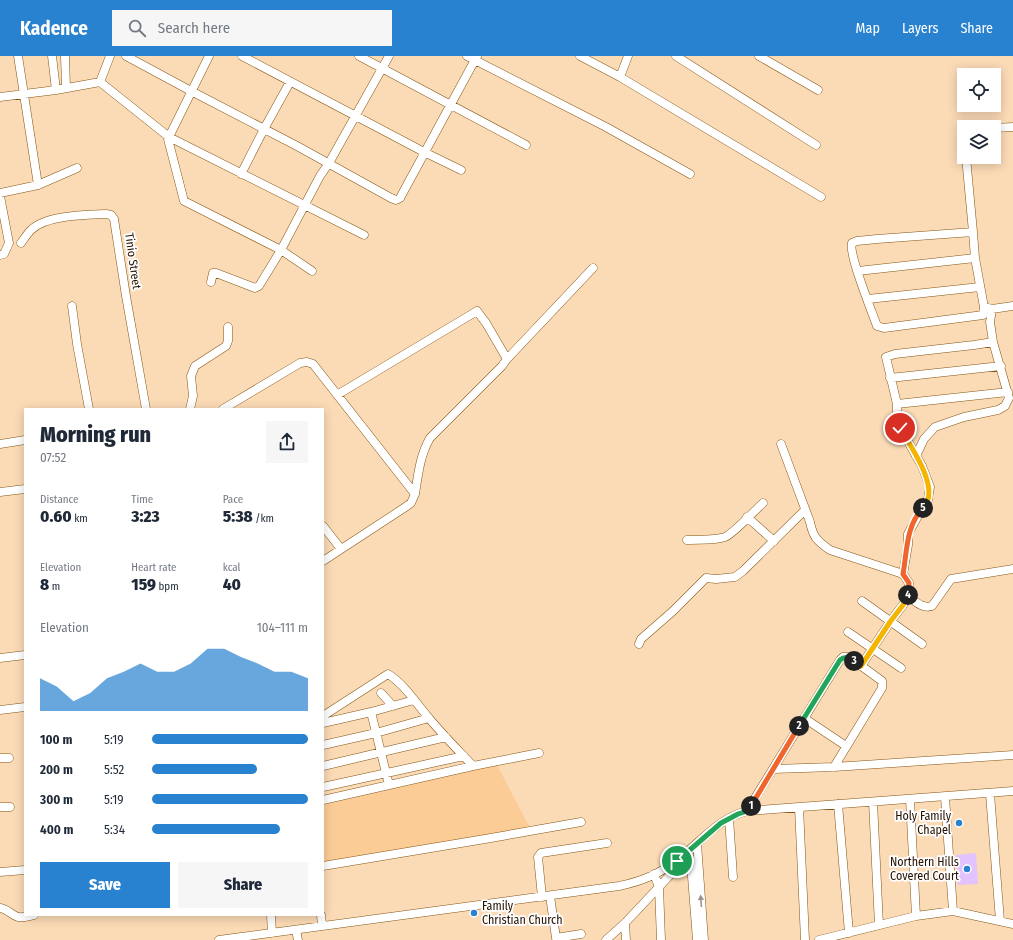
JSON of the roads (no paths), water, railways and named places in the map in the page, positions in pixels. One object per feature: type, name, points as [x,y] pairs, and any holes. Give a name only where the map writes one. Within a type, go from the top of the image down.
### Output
[{"type":"street","points":[[18,56],[38,185]]},
{"type":"street","points":[[52,56],[56,90]]},
{"type":"street","points":[[65,56],[66,88]]},
{"type":"street","points":[[100,82],[110,56]]},
{"type":"street","points":[[126,56],[329,163],[392,198],[398,199],[476,58]]},
{"type":"street","points":[[209,56],[168,141],[182,198],[185,202],[281,250],[312,271]]},
{"type":"street","points":[[242,56],[461,170]]},
{"type":"street","points":[[359,56],[526,145]]},
{"type":"street","points":[[211,282],[213,273],[216,273],[257,288],[281,250],[320,176],[329,163],[389,56]]},
{"type":"street","points":[[467,56],[476,58],[606,127],[690,174]]},
{"type":"street","points":[[580,56],[620,77],[821,197]]},
{"type":"street","points":[[620,77],[628,56]]},
{"type":"street","points":[[676,56],[816,145]]},
{"type":"street","points":[[759,56],[818,90]]},
{"type":"street","points":[[0,97],[56,90],[100,82],[169,137],[364,235]]},
{"type":"street","points":[[241,174],[290,82]]},
{"type":"street","points":[[1001,128],[1013,127]]},
{"type":"street","points":[[916,456],[924,439],[935,427],[952,420],[998,410],[1006,406],[1009,398],[993,342],[988,308],[980,287],[972,232],[967,164]]},
{"type":"street","points":[[0,193],[38,185],[53,180],[77,168]]},
{"type":"street","points":[[0,196],[9,243],[2,255]]},
{"type":"street","name":"Tinio Street","points":[[21,243],[31,230],[39,224],[50,220],[106,214],[111,215],[114,219],[146,408]]},
{"type":"street","points":[[972,232],[852,242],[851,248],[877,326],[881,328],[982,316],[988,308],[1013,306]]},
{"type":"street","points":[[858,271],[975,258]]},
{"type":"street","points":[[324,560],[411,503],[415,494],[418,469],[430,438],[502,366],[506,359],[593,268]]},
{"type":"street","points":[[868,300],[980,287]]},
{"type":"street","points":[[72,306],[77,344],[89,408]]},
{"type":"street","points":[[337,395],[477,311],[486,323],[506,359]]},
{"type":"street","points":[[190,408],[193,396],[191,376],[195,366],[226,346],[228,341],[228,327]]},
{"type":"street","points":[[903,574],[908,545],[908,534],[920,512],[927,505],[930,487],[922,466],[897,422],[897,404],[885,358],[889,355],[993,342]]},
{"type":"street","points":[[225,408],[300,363],[307,362],[313,364],[415,494]]},
{"type":"street","points":[[890,378],[1001,366]]},
{"type":"street","points":[[897,404],[1008,392]]},
{"type":"street","points":[[0,444],[24,440]]},
{"type":"street","points":[[781,444],[813,534],[820,543],[830,550],[903,574],[909,583],[908,596],[903,605],[861,666]]},
{"type":"street","points":[[0,492],[24,489]]},
{"type":"street","points":[[687,540],[715,539],[725,537],[763,503]]},
{"type":"street","points":[[639,644],[641,639],[673,611],[706,578],[716,579],[735,577],[774,542],[805,510]]},
{"type":"street","points":[[747,517],[774,542]]},
{"type":"street","points":[[324,527],[341,549]]},
{"type":"street","points":[[908,596],[923,607],[927,608],[932,606],[951,579],[1013,569]]},
{"type":"street","points":[[862,601],[922,644]]},
{"type":"street","points":[[848,632],[901,668]]},
{"type":"street","points":[[0,658],[24,656]]},
{"type":"street","points":[[747,811],[840,660],[849,657],[882,681],[882,688],[834,766]]},
{"type":"street","points":[[324,715],[388,674],[393,677],[473,766]]},
{"type":"street","points":[[381,693],[393,706]]},
{"type":"street","points":[[324,723],[414,700]]},
{"type":"street","points":[[0,710],[24,707]]},
{"type":"street","points":[[371,712],[389,785]]},
{"type":"street","points":[[324,745],[376,733],[429,718]]},
{"type":"street","points":[[804,718],[846,746]]},
{"type":"street","points":[[324,766],[446,737]]},
{"type":"street","points":[[324,800],[473,766],[539,754]]},
{"type":"street","points":[[773,769],[1013,755]]},
{"type":"street","points":[[324,787],[464,756]]},
{"type":"street","points":[[0,758],[9,758]]},
{"type":"street","points":[[219,940],[275,935],[322,926],[619,886],[639,882],[677,861],[715,827],[729,818],[747,811],[990,794],[1013,791]]},
{"type":"street","points":[[990,794],[1000,921]]},
{"type":"street","points":[[945,797],[952,911]]},
{"type":"street","points":[[910,799],[916,916]]},
{"type":"street","points":[[873,802],[879,925]]},
{"type":"street","points":[[838,804],[849,933]]},
{"type":"street","points":[[0,807],[10,807]]},
{"type":"street","points":[[799,807],[805,940]]},
{"type":"street","points":[[729,818],[733,877]]},
{"type":"street","points":[[324,866],[581,822]]},
{"type":"street","points":[[581,934],[556,938],[546,896],[540,885],[538,857],[539,854],[607,843]]},
{"type":"street","points":[[697,844],[704,940]]},
{"type":"street","points":[[688,850],[692,864],[697,940]]},
{"type":"street","points":[[606,940],[625,923],[673,872],[677,861]]},
{"type":"street","points":[[0,872],[24,870]]},
{"type":"street","points":[[654,874],[659,887],[661,940]]},
{"type":"street","points":[[0,908],[7,909],[16,916],[28,916]]},
{"type":"street","points":[[818,940],[916,916],[952,911],[1013,924]]},
{"type":"street","points":[[271,916],[275,935]]},
{"type":"street","points":[[321,916],[322,926]]},
{"type":"street","points":[[625,923],[626,940]]},
{"type":"street","points":[[296,930],[298,940]]},
{"type":"place","name":"Holy Family Chapel","points":[[959,823]]},
{"type":"place","name":"Northern Hills Covered Court","points":[[967,869]]},
{"type":"place","name":"Family Christian Church","points":[[474,913]]}]
